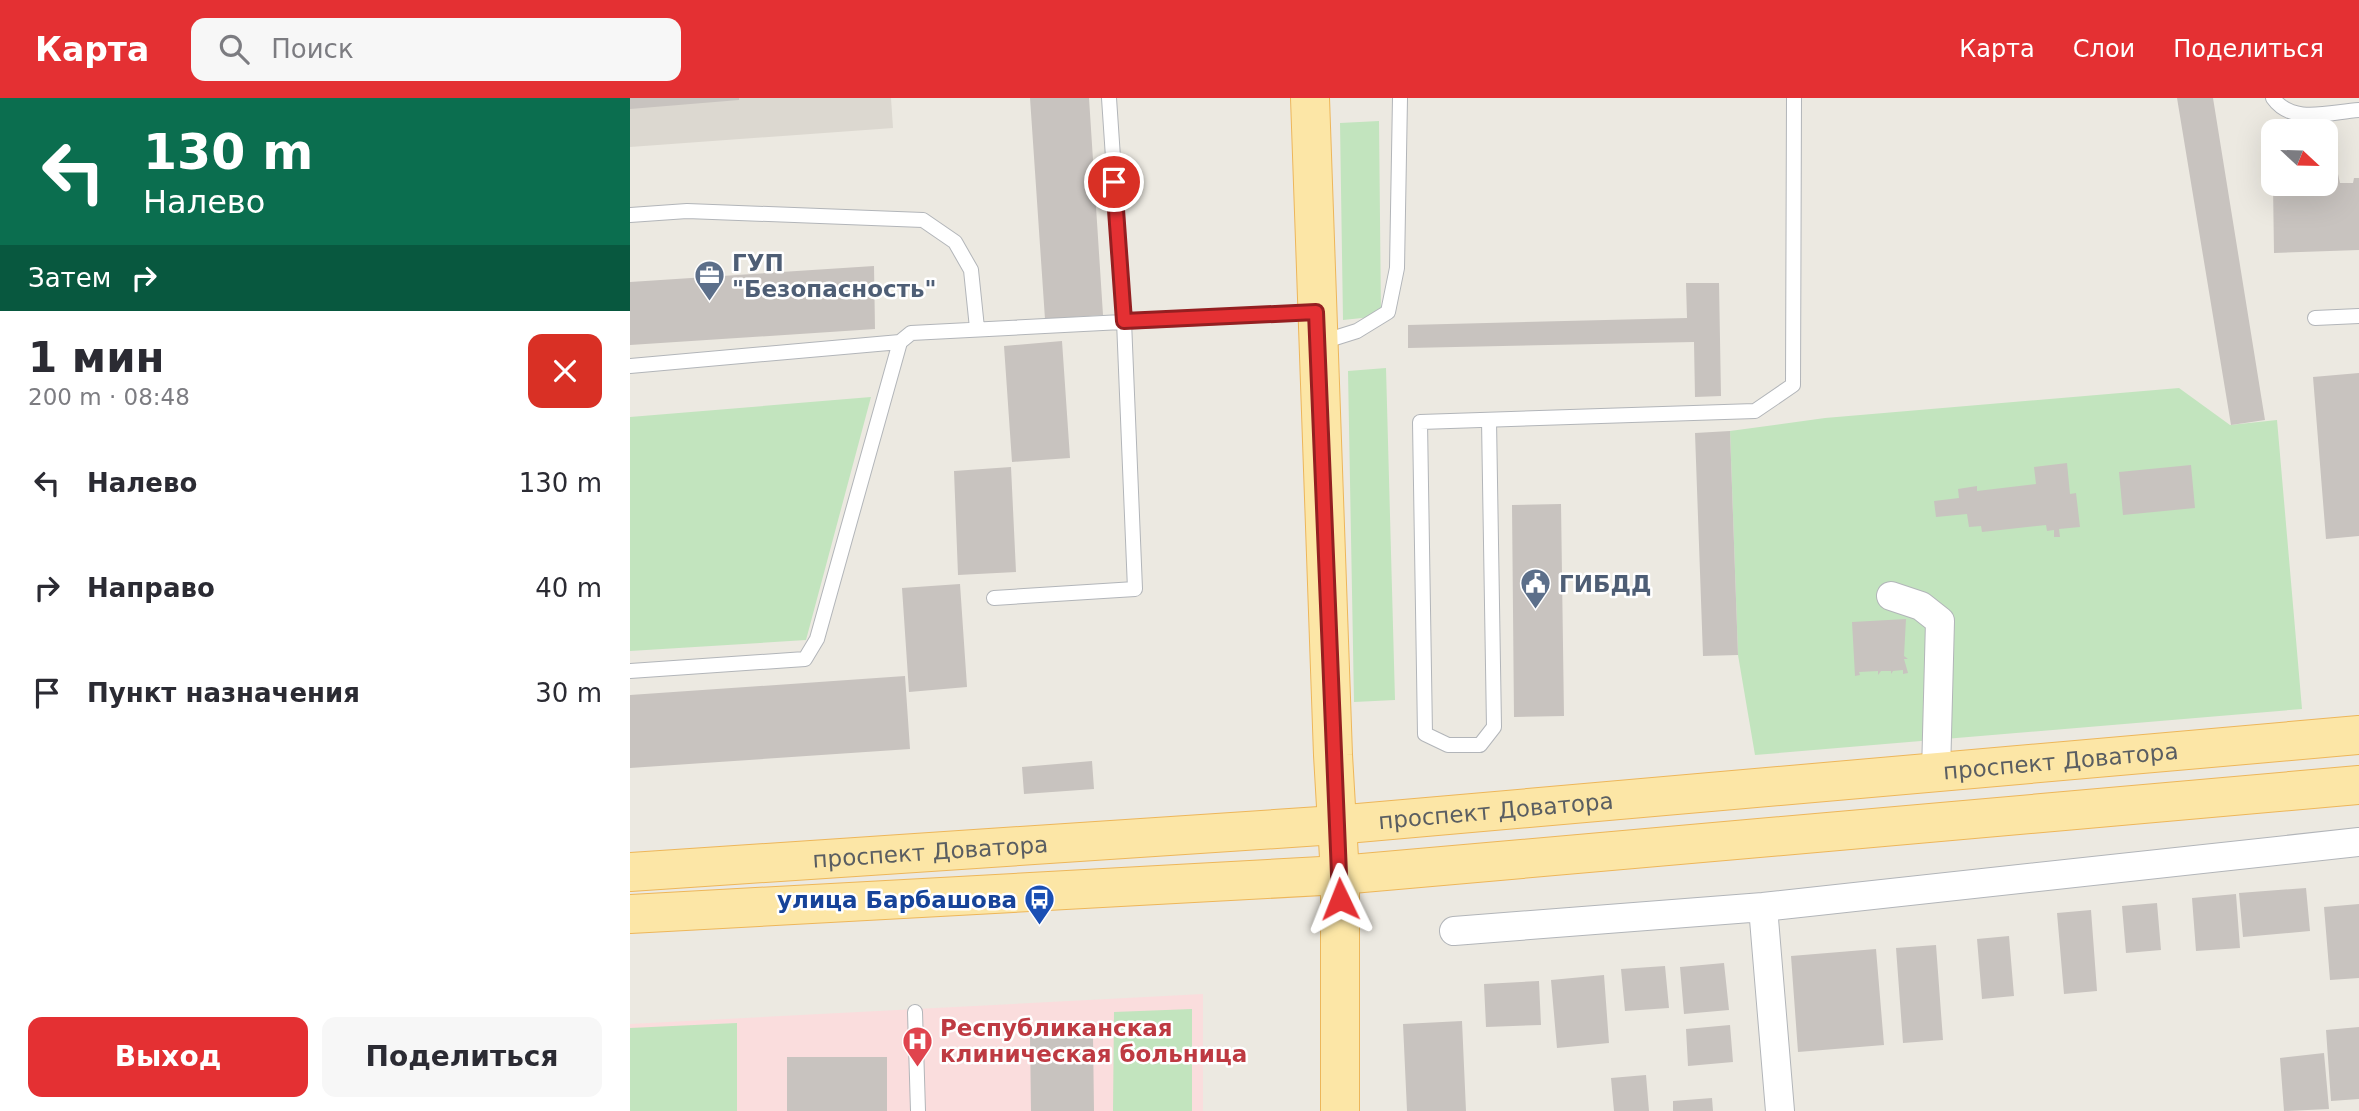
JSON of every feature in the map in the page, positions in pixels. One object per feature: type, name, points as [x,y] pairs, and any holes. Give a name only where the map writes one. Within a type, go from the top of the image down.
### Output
[{"type":"main road","points":[[1310,98],[1335,825],[1340,875],[1340,1111]]},
{"type":"main road","name":"проспект Доватора","points":[[630,872],[1335,825],[2359,735]]},
{"type":"main road","name":"проспект Доватора","points":[[630,914],[1340,875],[2359,785]]},
{"type":"street","points":[[1891,596],[1921,606],[1940,621],[1936,773]]},
{"type":"street","points":[[1454,931],[1763,907],[2359,842]]},
{"type":"street","points":[[1763,907],[1780,1111]]},
{"type":"lane","points":[[994,598],[1135,589],[1124,321],[1109,98]]},
{"type":"lane","points":[[630,366],[900,342],[911,333],[977,328],[1124,321],[1357,331],[1388,312],[1397,268],[1400,98]]},
{"type":"lane","points":[[1489,420],[1494,727],[1480,745],[1448,745],[1425,734],[1420,422],[1755,411],[1793,385],[1794,98]]},
{"type":"lane","points":[[2273,98],[2281,109],[2296,116],[2359,110]]},
{"type":"lane","points":[[630,215],[687,211],[923,220],[955,242],[971,270],[977,328]]},
{"type":"lane","points":[[2315,318],[2359,316]]},
{"type":"lane","points":[[630,671],[804,659],[817,639],[900,342]]},
{"type":"lane","points":[[915,1012],[918,1111]]},
{"type":"shaded area","points":[[630,98],[891,98],[893,128],[630,147]]},
{"type":"shaded area","name":"Республиканская клиническая больница","points":[[1203,994],[1203,1111],[630,1111],[630,1024]]},
{"type":"green space","points":[[1379,121],[1381,316],[1343,320],[1340,123]]},
{"type":"green space","points":[[1386,368],[1395,700],[1354,702],[1348,371]]},
{"type":"green space","points":[[2179,388],[2230,425],[2277,420],[2302,709],[1755,755],[1738,655],[1730,431],[1825,418]]},
{"type":"green space","points":[[871,397],[806,640],[630,651],[630,417]]},
{"type":"green space","points":[[1192,1009],[1192,1111],[1113,1111],[1114,1012]]},
{"type":"green space","points":[[737,1023],[737,1111],[630,1111],[630,1028]]},
{"type":"building","points":[[630,98],[739,98],[739,100],[630,109]]},
{"type":"building","points":[[1030,98],[1089,98],[1103,315],[1045,319]]},
{"type":"building","points":[[2177,98],[2213,98],[2265,420],[2231,425]]},
{"type":"building","points":[[2338,174],[2340,183],[2353,183],[2354,178],[2359,178],[2359,250],[2274,253],[2273,196],[2338,196]]},
{"type":"building","points":[[874,266],[875,329],[630,345],[630,282]]},
{"type":"building","points":[[1686,283],[1719,283],[1721,396],[1695,397],[1694,342],[1408,348],[1408,325],[1687,318]]},
{"type":"building","points":[[1062,341],[1070,458],[1012,462],[1004,346]]},
{"type":"building","points":[[2359,373],[2359,536],[2326,539],[2313,377]]},
{"type":"building","points":[[1730,431],[1738,655],[1703,656],[1695,433]]},
{"type":"building","points":[[2067,463],[2070,494],[2076,493],[2080,527],[2059,529],[2060,537],[2054,537],[2054,530],[2047,531],[2046,525],[1982,532],[1981,526],[1969,527],[1967,514],[1936,517],[1934,501],[1959,498],[1958,489],[1977,486],[1977,491],[2036,484],[2034,467]]},
{"type":"building","points":[[2191,465],[2195,508],[2123,515],[2119,472]]},
{"type":"building","points":[[1011,467],[1016,572],[958,575],[954,471]]},
{"type":"building","points":[[1561,504],[1564,716],[1514,717],[1512,505]]},
{"type":"building","points":[[960,584],[967,687],[909,692],[902,588]]},
{"type":"building","points":[[1906,619],[1904,656],[1908,659],[1904,659],[1908,673],[1903,674],[1903,670],[1893,671],[1891,674],[1891,671],[1881,671],[1878,675],[1878,671],[1859,672],[1860,675],[1855,676],[1852,622]]},
{"type":"building","points":[[905,676],[910,749],[630,768],[630,695]]},
{"type":"building","points":[[1092,761],[1094,789],[1024,794],[1022,767]]},
{"type":"building","points":[[2306,888],[2310,931],[2243,937],[2239,893]]},
{"type":"building","points":[[2236,894],[2240,948],[2196,951],[2192,898]]},
{"type":"building","points":[[2157,903],[2161,950],[2126,953],[2122,906]]},
{"type":"building","points":[[2359,904],[2359,978],[2330,980],[2324,907]]},
{"type":"building","points":[[2091,910],[2097,991],[2064,994],[2057,913]]},
{"type":"building","points":[[2009,936],[2014,996],[1982,999],[1977,939]]},
{"type":"building","points":[[1936,945],[1943,1040],[1903,1043],[1896,948]]},
{"type":"building","points":[[1876,949],[1884,1045],[1798,1052],[1791,956]]},
{"type":"building","points":[[1724,963],[1729,1010],[1684,1014],[1680,967]]},
{"type":"building","points":[[1665,966],[1669,1008],[1625,1011],[1621,969]]},
{"type":"building","points":[[1604,975],[1609,1043],[1557,1048],[1551,980]]},
{"type":"building","points":[[1539,981],[1541,1025],[1486,1027],[1484,984]]},
{"type":"building","points":[[1462,1021],[1466,1111],[1407,1111],[1403,1024]]},
{"type":"building","points":[[1730,1025],[1733,1062],[1688,1066],[1686,1029]]},
{"type":"building","points":[[2359,1027],[2359,1099],[2331,1101],[2326,1030]]},
{"type":"building","points":[[1093,1036],[1094,1111],[1031,1111],[1030,1037]]},
{"type":"building","points":[[2324,1053],[2329,1109],[2284,1111],[2280,1058]]},
{"type":"building","points":[[787,1057],[887,1057],[887,1111],[787,1111]]},
{"type":"building","points":[[1646,1075],[1649,1111],[1614,1111],[1611,1078]]},
{"type":"building","points":[[1712,1098],[1713,1111],[1673,1111],[1673,1101]]},
{"type":"place","name":"ГУП \"Безопасность\"","points":[[709,303]]},
{"type":"place","name":"ГИБДД","points":[[1536,611]]},
{"type":"place","name":"улица Барбашова","points":[[1040,927]]},
{"type":"place","name":"Республиканская клиническая больница","points":[[917,1068]]},
{"type":"route","points":[[1114,182],[1124,321],[1316,312],[1340,899]]}]
